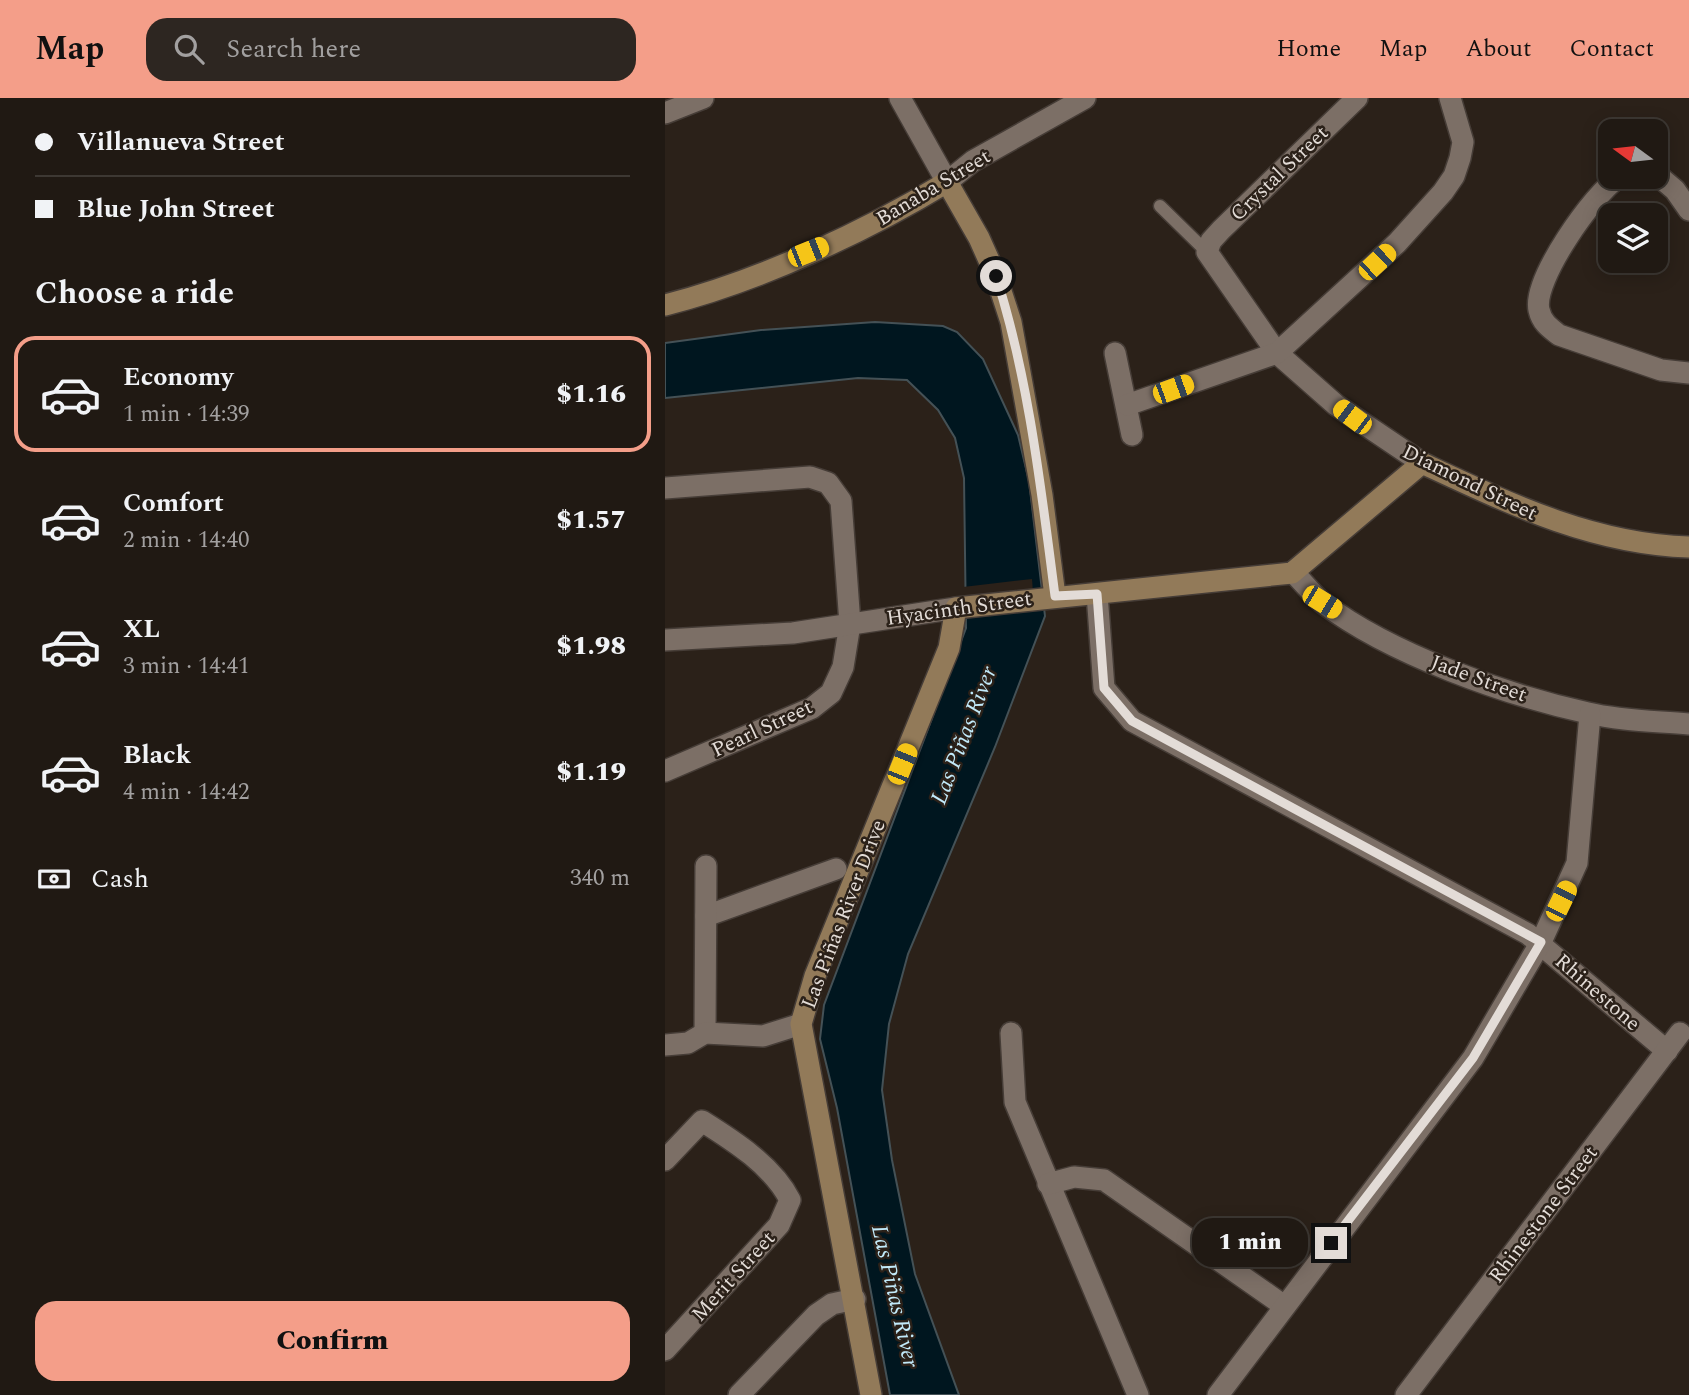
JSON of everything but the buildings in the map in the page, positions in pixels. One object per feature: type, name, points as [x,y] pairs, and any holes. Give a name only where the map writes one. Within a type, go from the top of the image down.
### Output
[{"type":"street","points":[[665,113],[703,98]]},
{"type":"street","points":[[900,98],[979,238],[996,276],[1011,322],[1042,495],[1050,596]]},
{"type":"street","name":"Banaba Street","points":[[665,305],[697,297],[891,216],[947,182],[974,161],[1085,98]]},
{"type":"street","name":"Crystal Street","points":[[1207,253],[1211,241],[1221,229],[1357,98]]},
{"type":"street","points":[[1127,405],[1277,353],[1397,243],[1454,176],[1463,142],[1450,98]]},
{"type":"street","points":[[1668,184],[1689,210]]},
{"type":"street","points":[[1606,189],[1590,204],[1539,293],[1539,309],[1545,325],[1559,335],[1661,370],[1689,373]]},
{"type":"street","name":"Diamond Street","points":[[1207,253],[1277,353],[1347,413],[1422,463],[1555,523],[1604,537],[1689,547]]},
{"type":"street","points":[[1115,353],[1132,435]]},
{"type":"street","points":[[1293,572],[1422,463]]},
{"type":"street","name":"Pearl Street","points":[[665,488],[810,477],[828,483],[841,501],[850,624],[843,667],[831,693],[812,708],[665,771]]},
{"type":"street","name":"Hyacinth Street","points":[[665,640],[793,633],[1050,596],[1097,594],[1293,572]]},
{"type":"street","name":"Jade Street","points":[[1293,572],[1322,602],[1422,658],[1488,684],[1590,714],[1689,724]]},
{"type":"street","name":"Rhinestone","points":[[1097,594],[1104,688],[1132,721],[1541,942],[1667,1051]]},
{"type":"street","name":"Las Piñas River Drive","points":[[871,1395],[801,1024],[815,976],[949,648],[962,607]]},
{"type":"street","points":[[1218,1395],[1283,1305],[1473,1058],[1541,942],[1577,863],[1590,714]]},
{"type":"street","points":[[705,1033],[706,866]]},
{"type":"street","points":[[706,916],[835,869]]},
{"type":"street","points":[[665,1045],[688,1043],[705,1033],[725,1037],[763,1036],[801,1024]]},
{"type":"street","points":[[1011,1033],[1014,1102],[1138,1395]]},
{"type":"street","name":"Rhinestone Street","points":[[1406,1395],[1680,1033]]},
{"type":"street","name":"Merit Street","points":[[665,1160],[702,1121],[734,1141],[784,1187],[790,1200],[779,1225],[665,1350]]},
{"type":"street","points":[[1048,1184],[1074,1177],[1104,1180],[1283,1305]]},
{"type":"street","points":[[739,1395],[816,1315],[832,1304],[855,1299]]},
{"type":"lane","points":[[1160,206],[1207,253]]},
{"type":"water","name":"Las Piñas River","points":[[875,322],[943,326],[957,332],[983,359],[1018,435],[1029,481],[1045,616],[995,747],[908,954],[889,1024],[882,1090],[892,1160],[915,1274],[959,1395],[890,1395],[837,1108],[820,1039],[824,1005],[966,628],[964,478],[955,438],[938,410],[907,380],[858,378],[665,398],[665,343],[761,330]]},
{"type":"pier","points":[[1032,579],[1034,606],[963,618],[963,587]]},
{"type":"route","points":[[996,276],[1011,322],[1042,495],[1055,596],[1097,594],[1104,688],[1115,704],[1132,721],[1541,942],[1473,1058],[1331,1243]]}]
